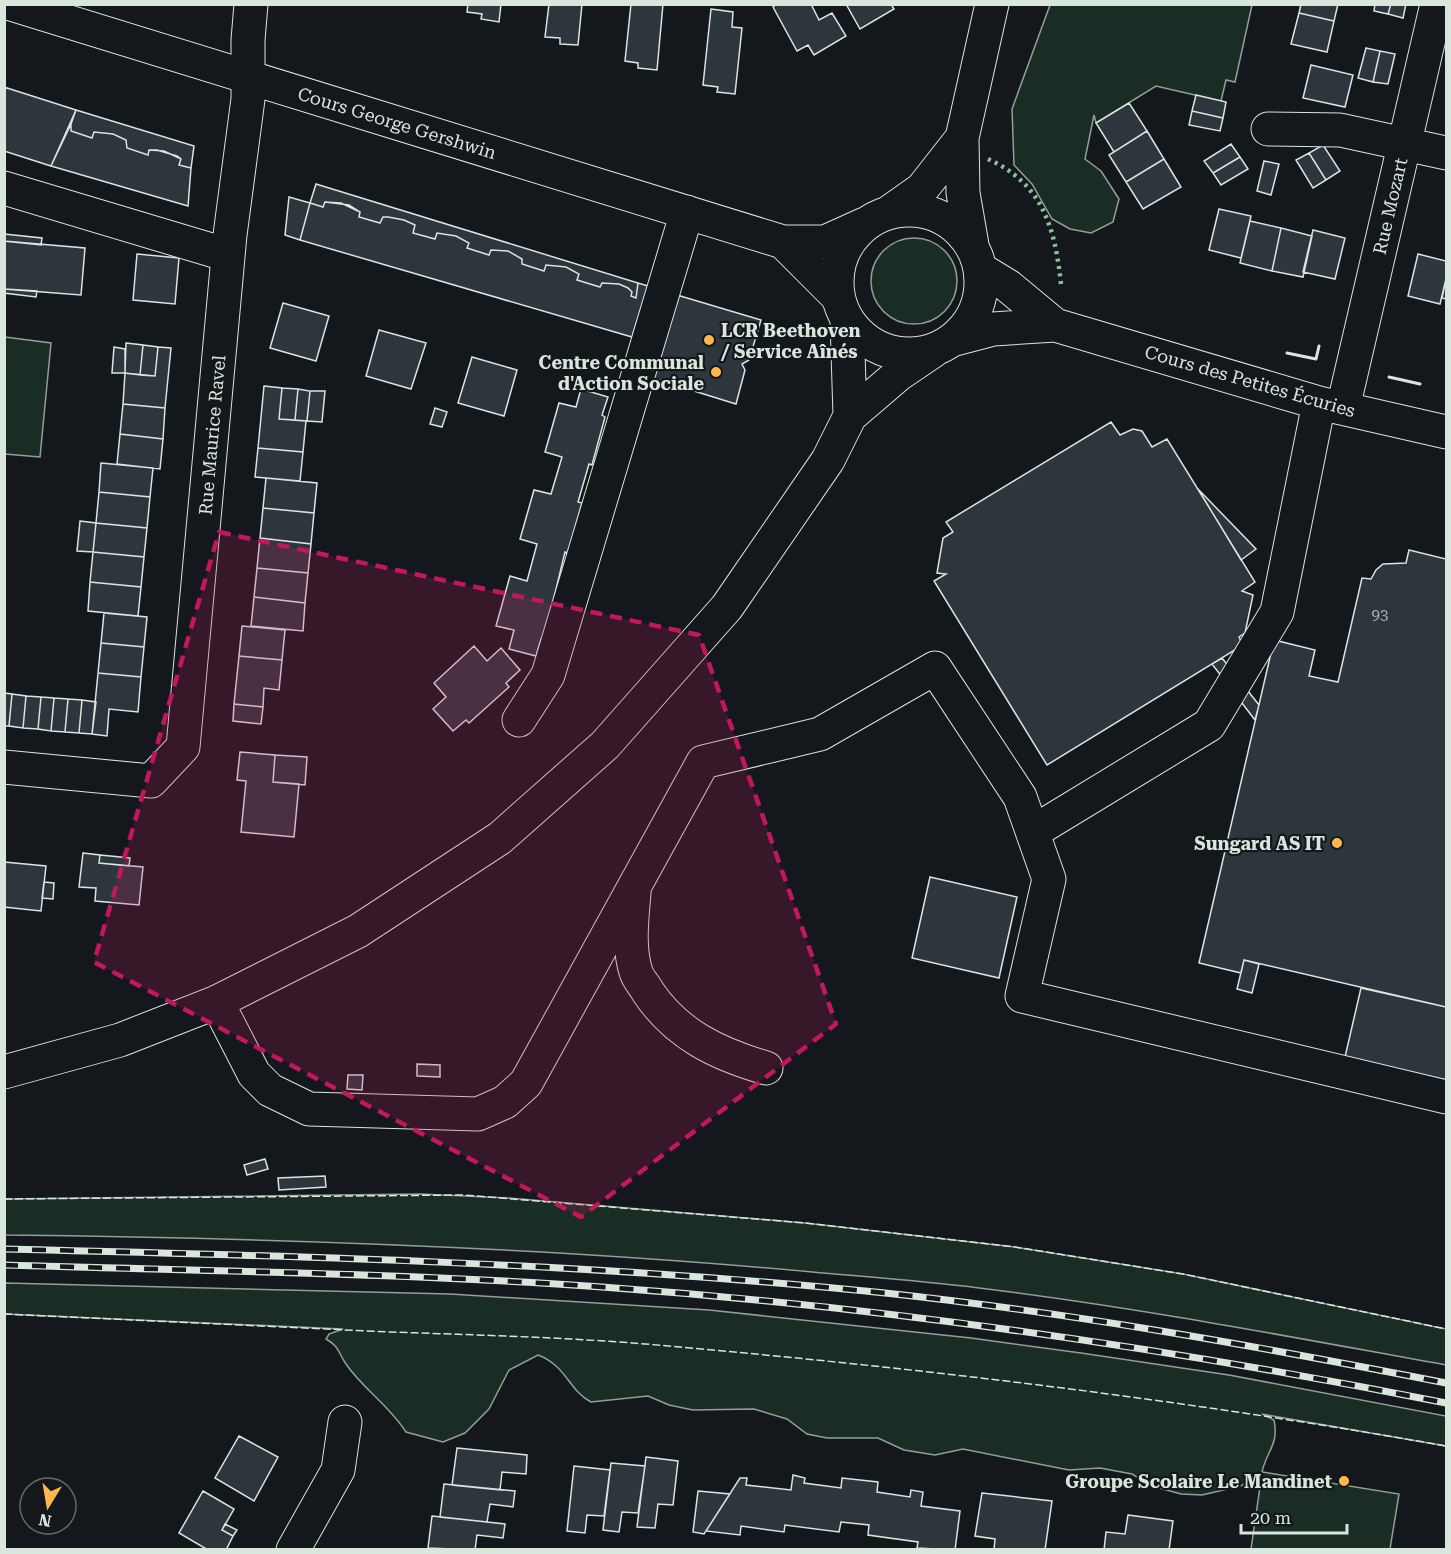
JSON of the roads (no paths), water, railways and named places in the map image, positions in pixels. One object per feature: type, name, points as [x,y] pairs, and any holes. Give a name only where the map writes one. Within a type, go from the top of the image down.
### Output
[{"type":"street","name":"Cours George Gershwin","points":[[11,4],[783,242],[825,242],[877,218]]},
{"type":"street","name":"Rue Maurice Ravel","points":[[4,767],[151,781],[183,747],[228,255],[249,78],[248,40],[252,4]]},
{"type":"street","points":[[4,1072],[120,1040],[216,1002],[358,932],[491,844],[605,745],[641,707],[739,591],[828,460],[850,416],[899,374],[944,345],[969,325],[982,288],[963,193],[962,138],[992,4]]},
{"type":"street","name":"Rue Mozart","points":[[1033,832],[1209,725],[1277,612],[1331,406],[1405,144],[1437,4]]},
{"type":"street","points":[[1268,129],[1340,130],[1446,153]]},
{"type":"street","points":[[850,416],[842,309],[836,277],[841,256],[851,239],[877,218],[922,189],[962,138]]},
{"type":"street","points":[[4,188],[228,255]]},
{"type":"street","points":[[877,218],[912,210],[935,215],[956,227],[976,257]]},
{"type":"street","points":[[519,720],[548,675],[687,212]]},
{"type":"street","name":"Cours George Gershwin","points":[[783,242],[842,309]]},
{"type":"street","name":"Cours des Petites Écuries","points":[[976,257],[1055,325]]},
{"type":"street","points":[[842,309],[863,339],[885,351],[909,355],[944,345]]},
{"type":"street","name":"Cours des Petites Écuries","points":[[944,345],[993,329],[1055,325],[1331,406],[1446,432]]},
{"type":"street","points":[[216,1002],[254,1074],[270,1090],[309,1109],[478,1114],[505,1102],[526,1083],[703,762],[820,734],[935,668],[1020,797],[1049,879],[1022,996],[1446,1097]]},
{"type":"street","points":[[635,885],[631,929],[636,973],[661,1011],[694,1040],[725,1056],[766,1068]]},
{"type":"street","points":[[293,1550],[338,1470],[345,1422]]},
{"type":"railway","points":[[4,1249],[445,1262],[665,1274],[885,1293],[1097,1321],[1237,1344],[1446,1383]]},
{"type":"railway","points":[[4,1265],[453,1278],[708,1295],[920,1318],[1131,1347],[1446,1403]]},
{"type":"place","name":"LCR Beethoven / Service Aînés","points":[[709,340]]},
{"type":"place","name":"Centre Communal d'Action Sociale","points":[[716,372]]},
{"type":"place","name":"Sungard AS IT","points":[[1337,843]]},
{"type":"place","name":"Groupe Scolaire Le Mandinet","points":[[1344,1481]]}]
